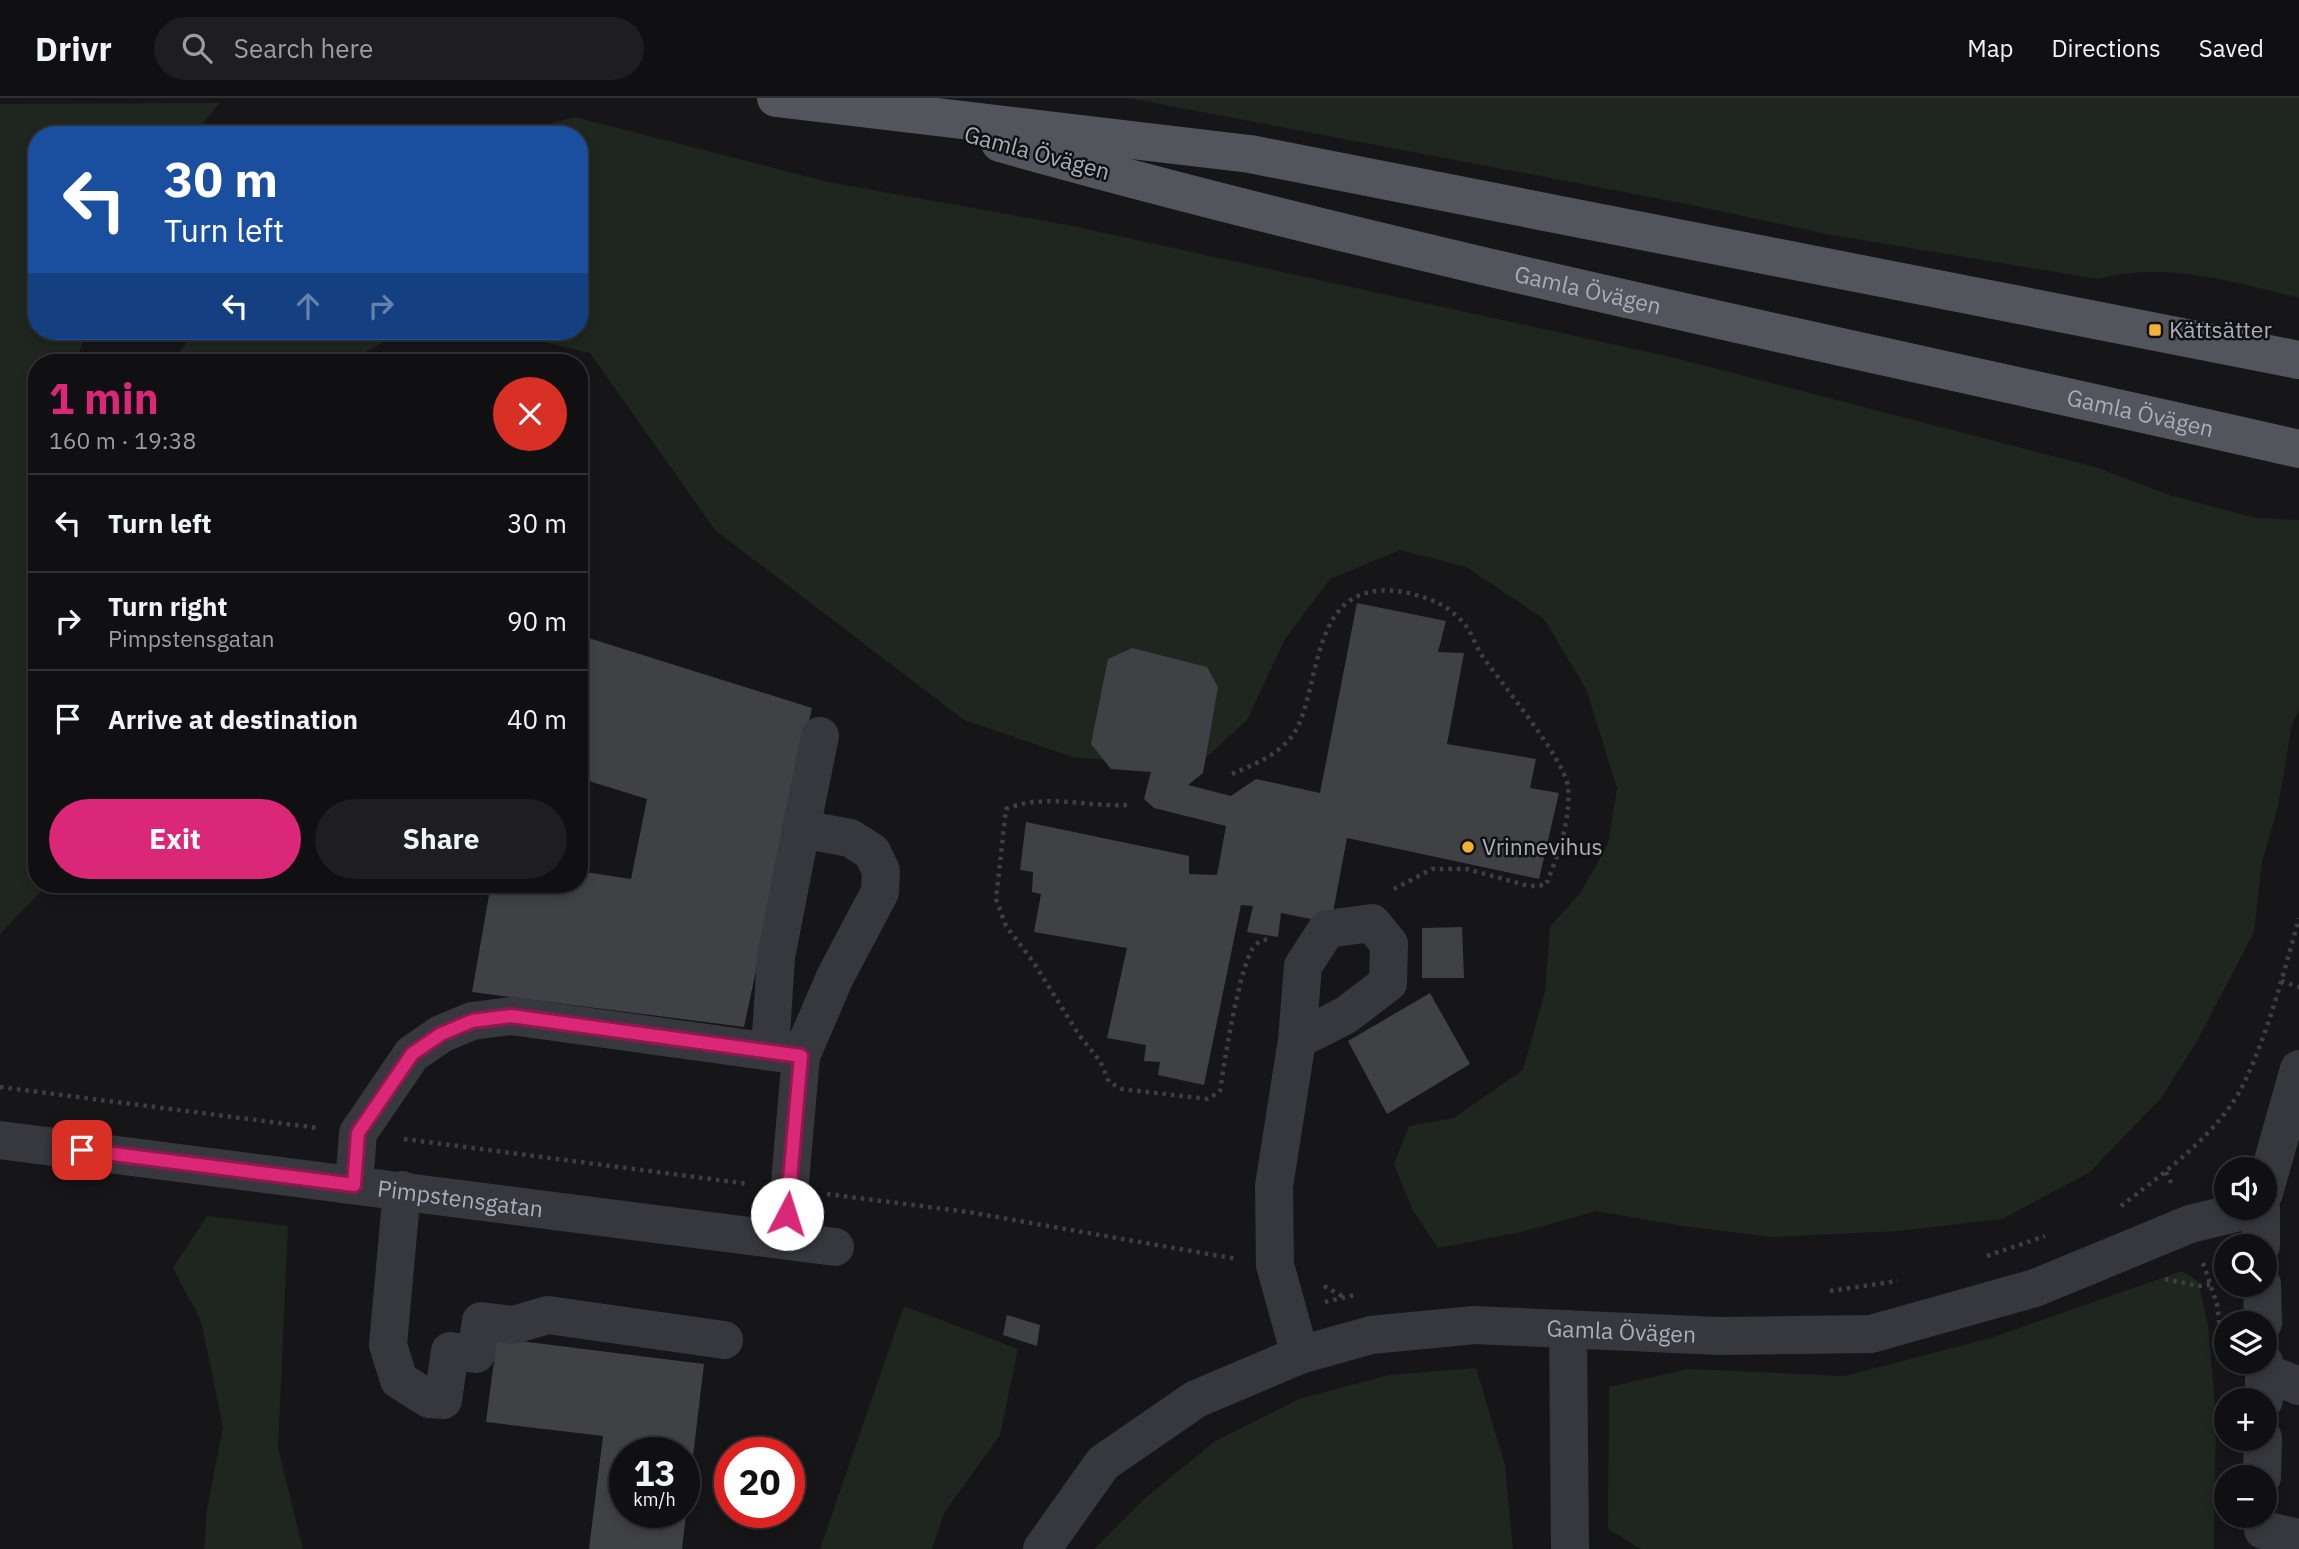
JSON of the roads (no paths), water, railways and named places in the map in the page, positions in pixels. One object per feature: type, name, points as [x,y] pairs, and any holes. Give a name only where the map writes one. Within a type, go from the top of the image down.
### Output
[{"type":"main road","name":"Gamla Övägen","points":[[776,98],[1250,154],[2299,360]]},
{"type":"main road","name":"Gamla Övägen","points":[[880,110],[1301,223],[1564,286],[2299,449]]},
{"type":"street","points":[[785,1239],[789,1189],[785,1054],[776,957],[820,736]]},
{"type":"street","points":[[785,1054],[835,977],[880,892],[881,871],[872,852],[850,838],[801,829]]},
{"type":"street","points":[[1297,1040],[1346,1015],[1388,983],[1389,944],[1373,923],[1328,929],[1303,966],[1297,1040],[1274,1186],[1275,1265],[1291,1314],[1300,1355]]},
{"type":"street","points":[[354,1185],[358,1133],[412,1054],[441,1034],[472,1021],[511,1016],[785,1054]]},
{"type":"street","points":[[2274,1157],[2299,1069]]},
{"type":"street","name":"Pimpstensgatan","points":[[0,1140],[835,1247]]},
{"type":"street","points":[[402,1191],[388,1345],[399,1380],[429,1399],[443,1400],[450,1351],[476,1353],[481,1321],[513,1325],[548,1315],[724,1340]]},
{"type":"street","name":"Gamla Övägen","points":[[1042,1549],[1103,1463],[1196,1399],[1300,1355],[1371,1335],[1474,1325],[1719,1336],[1871,1334],[2035,1288],[2190,1224],[2214,1218]]},
{"type":"street","points":[[1568,1329],[1570,1549]]},
{"type":"street","points":[[2264,1378],[2299,1386]]},
{"type":"place","name":"Kättsätter","points":[[2155,330]]},
{"type":"place","name":"Vrinnevihus","points":[[1468,847]]}]
